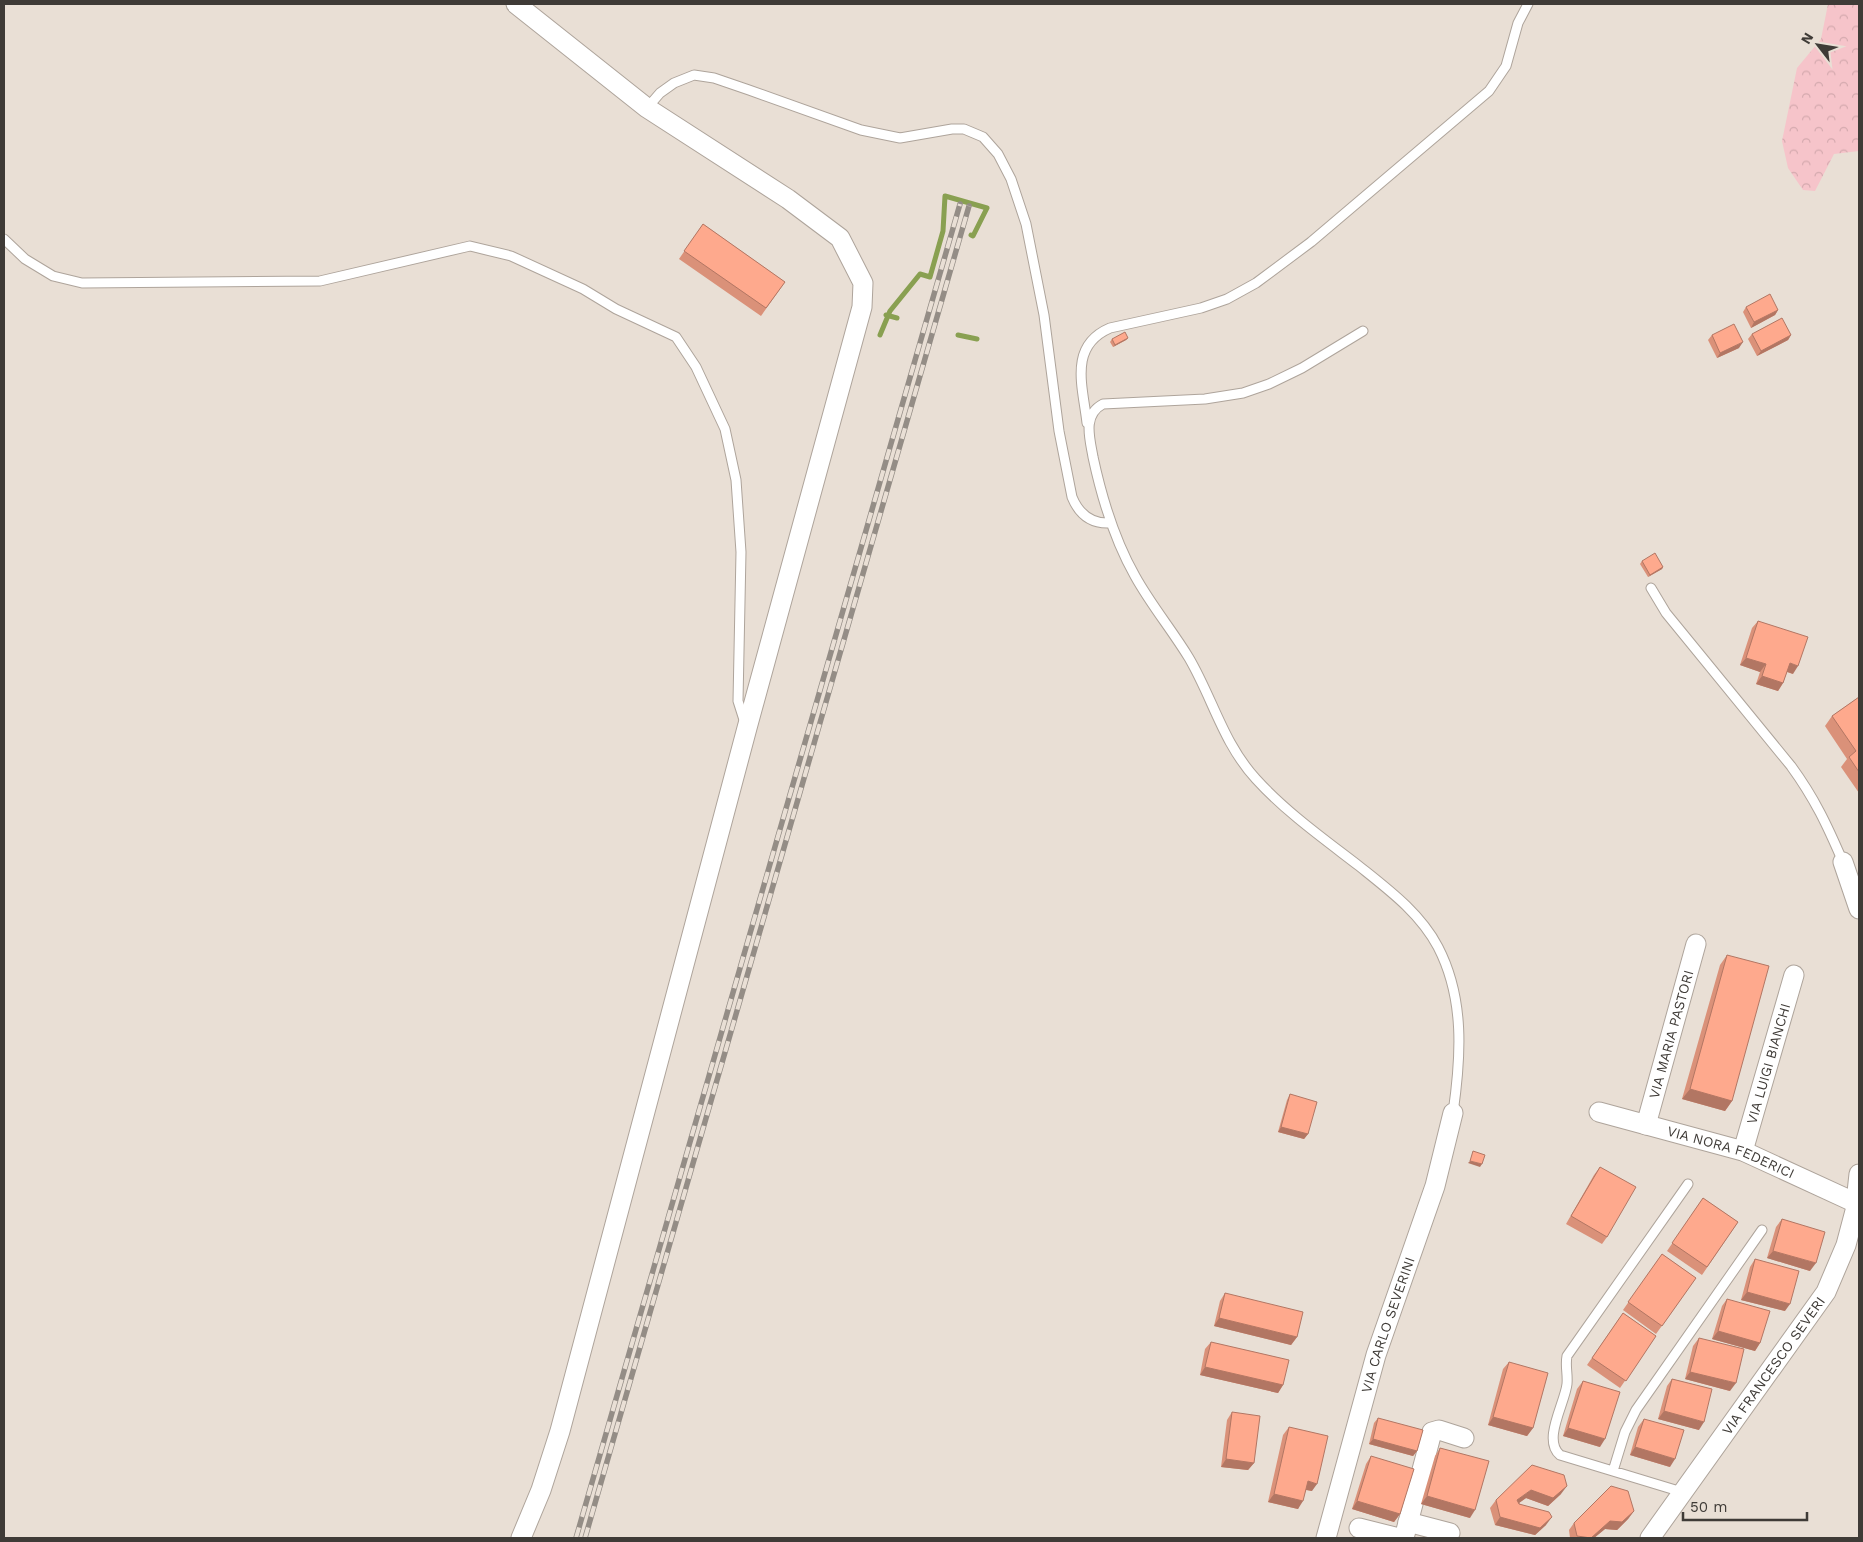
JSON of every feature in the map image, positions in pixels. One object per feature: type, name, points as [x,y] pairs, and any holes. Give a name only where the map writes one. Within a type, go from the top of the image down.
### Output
[{"type":"street","points":[[516,4],[647,108],[788,199],[840,238],[863,283],[862,307],[747,728],[560,1431],[541,1490],[522,1538]]},
{"type":"street","points":[[1842,862],[1859,909]]},
{"type":"street","name":"VIA MARIA PASTORI","points":[[1646,1125],[1696,944]]},
{"type":"street","name":"VIA LUIGI BIANCHI","points":[[1743,1151],[1794,975]]},
{"type":"street","name":"VIA NORA FEDERICI","points":[[1600,1112],[1743,1151],[1856,1203]]},
{"type":"street","name":"VIA CARLO SEVERINI","points":[[1326,1538],[1376,1355],[1435,1186],[1453,1113]]},
{"type":"street","name":"VIA FRANCESCO SEVERI","points":[[1650,1538],[1826,1292],[1846,1245],[1856,1203],[1859,1174]]},
{"type":"street","points":[[1404,1533],[1432,1432],[1439,1430],[1464,1438]]},
{"type":"street","points":[[1359,1528],[1404,1533],[1450,1533]]},
{"type":"lane","points":[[1453,1113],[1459,1062],[1459,1024],[1449,974],[1438,946],[1403,902],[1288,809],[1256,780],[1221,727],[1189,658],[1136,577],[1110,523],[1099,484],[1088,428],[1080,362],[1088,345],[1098,334],[1110,328],[1189,311],[1227,299],[1256,283],[1298,253],[1489,91],[1506,66],[1518,23],[1528,4]]},
{"type":"lane","points":[[647,108],[660,93],[674,83],[694,75],[714,78],[862,130],[900,138],[952,129],[964,129],[983,137],[998,154],[1011,179],[1026,224],[1044,315],[1059,431],[1072,497],[1078,509],[1088,519],[1110,523]]},
{"type":"lane","points":[[4,239],[25,259],[53,276],[82,283],[320,281],[470,246],[511,256],[583,289],[616,309],[676,337],[696,367],[725,429],[736,480],[741,552],[738,701],[747,728]]},
{"type":"lane","points":[[1088,428],[1093,414],[1103,404],[1205,399],[1231,396],[1256,389],[1302,368],[1363,331]]},
{"type":"lane","points":[[1651,588],[1666,613],[1791,766],[1809,791],[1826,822],[1842,862]]},
{"type":"lane","points":[[1682,1492],[1560,1454],[1554,1447],[1554,1429],[1567,1385],[1565,1367],[1567,1356],[1688,1184]]},
{"type":"lane","points":[[1613,1470],[1623,1437],[1636,1410],[1762,1230]]},
{"type":"green space","points":[[1828,4],[1859,4],[1859,151],[1834,154],[1815,191],[1803,190],[1788,168],[1782,141],[1797,68],[1821,39]]},
{"type":"building","points":[[703,224],[785,282],[766,308],[684,251]]},
{"type":"building","points":[[1770,294],[1778,310],[1754,322],[1746,307]]},
{"type":"building","points":[[1782,318],[1791,335],[1761,351],[1752,334]]},
{"type":"building","points":[[1734,324],[1743,342],[1720,353],[1712,335]]},
{"type":"building","points":[[1125,332],[1128,338],[1115,345],[1112,339]]},
{"type":"building","points":[[1655,553],[1663,567],[1650,575],[1642,561]]},
{"type":"building","points":[[1758,621],[1808,637],[1798,666],[1790,663],[1783,683],[1762,676],[1766,664],[1746,658]]},
{"type":"building","points":[[1859,697],[1859,772],[1849,757],[1856,751],[1832,716]]},
{"type":"building","points":[[1727,955],[1769,966],[1732,1101],[1690,1089]]},
{"type":"building","points":[[1290,1094],[1317,1102],[1308,1134],[1281,1127]]},
{"type":"building","points":[[1473,1151],[1485,1155],[1482,1164],[1470,1161]]},
{"type":"building","points":[[1600,1167],[1636,1187],[1607,1237],[1571,1216]]},
{"type":"building","points":[[1703,1198],[1738,1222],[1707,1267],[1672,1243]]},
{"type":"building","points":[[1782,1219],[1825,1232],[1816,1263],[1773,1251]]},
{"type":"building","points":[[1662,1254],[1696,1278],[1662,1326],[1628,1302]]},
{"type":"building","points":[[1755,1259],[1799,1271],[1790,1304],[1747,1292]]},
{"type":"building","points":[[1225,1293],[1303,1312],[1297,1337],[1219,1318]]},
{"type":"building","points":[[1727,1299],[1770,1311],[1760,1343],[1718,1331]]},
{"type":"building","points":[[1623,1313],[1656,1336],[1626,1381],[1592,1358]]},
{"type":"building","points":[[1699,1338],[1744,1349],[1736,1383],[1690,1372]]},
{"type":"building","points":[[1211,1342],[1289,1360],[1283,1385],[1205,1367]]},
{"type":"building","points":[[1509,1362],[1548,1373],[1533,1428],[1493,1417]]},
{"type":"building","points":[[1672,1379],[1712,1389],[1704,1422],[1664,1411]]},
{"type":"building","points":[[1583,1381],[1620,1392],[1605,1439],[1568,1428]]},
{"type":"building","points":[[1232,1412],[1260,1416],[1254,1463],[1226,1459]]},
{"type":"building","points":[[1378,1418],[1423,1430],[1417,1451],[1373,1439]]},
{"type":"building","points":[[1644,1419],[1684,1430],[1675,1459],[1635,1447]]},
{"type":"building","points":[[1289,1427],[1328,1436],[1317,1484],[1308,1481],[1303,1501],[1274,1494]]},
{"type":"building","points":[[1440,1448],[1489,1461],[1475,1510],[1427,1496]]},
{"type":"building","points":[[1371,1456],[1414,1469],[1400,1514],[1357,1501]]},
{"type":"building","points":[[1532,1465],[1564,1475],[1567,1486],[1553,1498],[1531,1490],[1517,1500],[1519,1504],[1549,1512],[1552,1517],[1540,1528],[1500,1517],[1496,1500]]},
{"type":"building","points":[[1611,1486],[1628,1491],[1634,1511],[1622,1522],[1610,1521],[1591,1538],[1577,1536],[1574,1523]]},
{"type":"waterway","points":[[880,335],[890,311],[920,274],[930,277],[943,231],[945,196],[987,208],[973,236],[971,235]]},
{"type":"waterway","points":[[886,315],[897,318]]},
{"type":"waterway","points":[[958,335],[977,339]]},
{"type":"railway","points":[[576,1538],[960,204]]},
{"type":"railway","points":[[585,1538],[969,206]]}]
